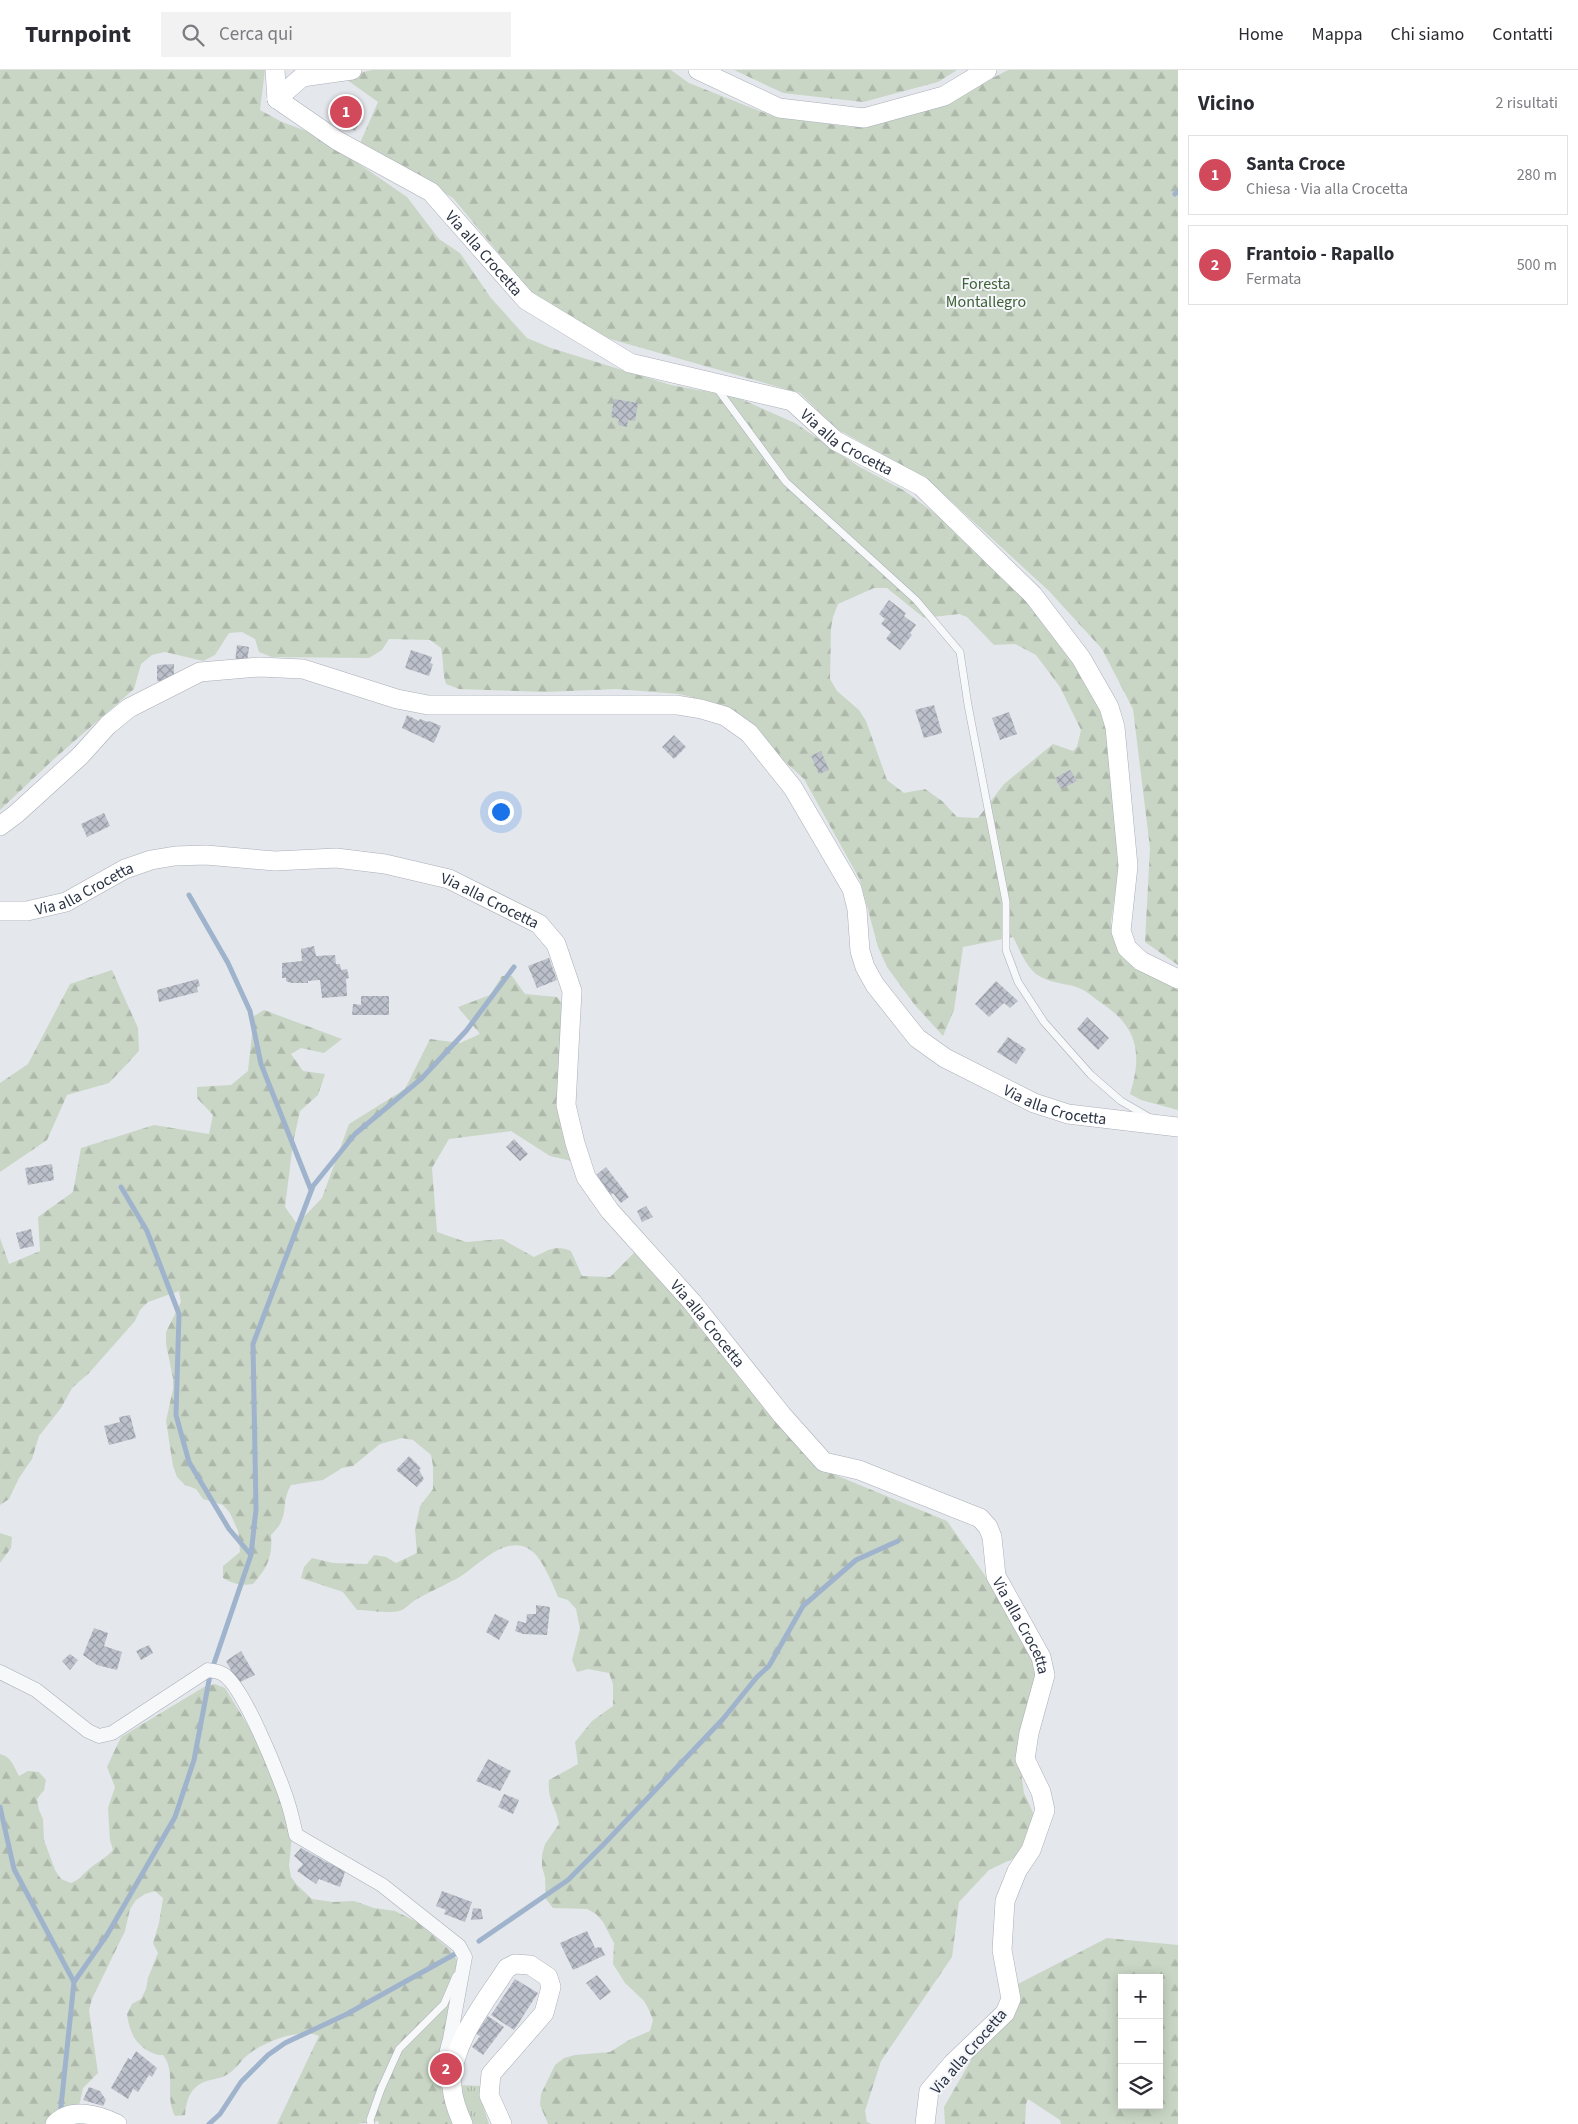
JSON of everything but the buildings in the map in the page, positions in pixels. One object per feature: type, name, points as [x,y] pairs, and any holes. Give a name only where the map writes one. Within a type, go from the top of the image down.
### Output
[{"type":"street","points":[[275,70],[277,99]]},
{"type":"street","points":[[277,99],[302,77],[352,70]]},
{"type":"street","points":[[698,70],[779,108],[864,118],[944,96],[987,70]]},
{"type":"street","name":"Via alla Crocetta","points":[[277,99],[338,141],[431,192],[526,300],[630,363],[792,401],[836,441],[921,486],[1033,595],[1081,658],[1109,707],[1115,727],[1128,866],[1121,931],[1127,948],[1142,961],[1178,979]]},
{"type":"street","name":"Via alla Crocetta","points":[[0,826],[16,814],[80,756],[108,725],[129,708],[200,672],[259,667],[303,669],[397,699],[428,704],[677,705],[701,709],[725,716],[749,734],[793,788],[852,889],[857,909],[860,951],[865,967],[875,985],[917,1038],[945,1058],[1043,1106],[1068,1114],[1169,1126]]},
{"type":"street","name":"Via alla Crocetta","points":[[0,911],[27,911],[66,902],[125,869],[151,860],[174,856],[206,855],[275,861],[336,858],[385,864],[449,879],[538,924],[556,944],[572,991],[566,1105],[575,1144],[586,1178],[610,1211],[692,1302],[782,1415],[824,1462],[859,1470],[980,1518],[988,1527],[992,1537],[996,1576],[1041,1657],[1045,1676],[1029,1733],[1025,1759],[1041,1792],[1045,1810],[1031,1850],[1017,1871],[1005,1901],[1002,1950],[1011,1999],[1004,2013],[928,2091],[925,2124]]},
{"type":"street","points":[[0,1672],[36,1690],[88,1731],[99,1736],[112,1733],[208,1670],[222,1674],[238,1690],[265,1745],[286,1795],[296,1835],[382,1885],[454,1942],[464,1957],[450,2039],[441,2073],[445,2081],[452,2086]]},
{"type":"street","points":[[463,2124],[452,2086],[455,2062],[466,2031],[507,1968],[515,1964],[530,1964],[548,1977],[551,1987],[544,2013],[494,2069],[489,2080],[488,2088],[491,2102],[502,2124]]},
{"type":"street","points":[[55,2124],[63,2117],[81,2114],[103,2118],[117,2124]]},
{"type":"lane","points":[[713,383],[786,482],[916,600],[960,652],[968,705],[1006,902],[1006,950],[1018,982],[1044,1022],[1092,1075],[1121,1101],[1169,1126]]},
{"type":"lane","points":[[371,2124],[370,2120],[381,2089],[399,2049],[444,2004],[464,1957]]},
{"type":"green space","points":[[0,70],[265,70],[260,110],[282,122],[317,135],[407,197],[439,239],[460,253],[491,298],[527,338],[551,348],[671,385],[736,397],[795,423],[858,466],[905,491],[969,539],[1034,605],[1068,651],[1111,728],[1115,827],[1120,859],[1111,922],[1115,943],[1127,960],[1143,972],[1178,990],[1178,1110],[1141,1100],[1130,1094],[1134,1079],[1136,1053],[1134,1041],[1122,1021],[1084,990],[1046,979],[1036,974],[1024,959],[1013,937],[963,947],[954,1010],[943,1036],[914,1004],[887,967],[878,947],[860,880],[804,779],[781,758],[759,730],[715,703],[679,694],[616,689],[545,692],[459,689],[446,684],[441,648],[430,640],[389,639],[382,650],[369,658],[272,657],[259,652],[255,639],[242,632],[229,633],[215,655],[203,661],[165,652],[152,655],[141,664],[134,689],[54,759],[0,810]],"holes":[[[874,588],[887,588],[924,618],[959,614],[967,617],[994,645],[1015,644],[1036,655],[1060,687],[1081,730],[1077,747],[1073,751],[1053,744],[1004,784],[978,818],[957,817],[942,801],[925,789],[904,793],[887,780],[866,721],[859,710],[837,691],[830,679],[831,628],[838,604]]]},
{"type":"green space","name":"Foresta Montallegro","points":[[372,70],[671,70],[689,83],[775,117],[852,127],[940,106],[1008,70],[1178,70],[1178,965],[1145,942],[1150,848],[1133,709],[1102,649],[1049,591],[928,480],[837,429],[800,393],[610,339],[544,308],[453,198],[360,143],[378,102],[343,77]]},
{"type":"green space","points":[[734,70],[957,70],[938,82],[863,102],[783,93]]},
{"type":"green space","points":[[112,970],[138,1028],[139,1051],[109,1083],[67,1095],[47,1140],[0,1172],[0,1083],[28,1064],[70,984]]},
{"type":"green space","points":[[502,976],[512,976],[525,994],[557,997],[564,1006],[576,1162],[550,1156],[511,1131],[449,1139],[432,1168],[437,1232],[466,1242],[502,1239],[534,1257],[556,1248],[566,1249],[571,1251],[582,1276],[610,1277],[636,1251],[730,1358],[806,1456],[833,1474],[947,1521],[1018,1623],[1035,1662],[1038,1683],[1019,1757],[1024,1793],[1041,1830],[1031,1850],[989,1870],[959,1902],[952,1957],[881,2061],[865,2111],[867,2122],[872,2124],[548,2124],[540,2105],[541,2094],[555,2065],[564,2058],[575,2055],[610,2052],[629,2040],[650,2031],[653,2020],[644,2001],[625,1983],[613,1964],[614,1943],[603,1922],[596,1914],[587,1909],[553,1908],[546,1899],[545,1877],[542,1867],[542,1855],[545,1844],[559,1824],[550,1798],[549,1780],[578,1764],[575,1742],[592,1721],[613,1706],[613,1684],[609,1673],[588,1669],[577,1672],[572,1660],[580,1629],[576,1609],[568,1600],[558,1597],[536,1554],[522,1546],[503,1548],[493,1553],[458,1578],[395,1612],[357,1610],[343,1592],[301,1578],[304,1567],[312,1558],[333,1563],[367,1564],[374,1555],[386,1557],[396,1563],[417,1553],[415,1530],[420,1506],[433,1489],[433,1466],[431,1455],[413,1440],[402,1438],[380,1444],[353,1466],[342,1468],[323,1480],[291,1485],[281,1521],[271,1535],[270,1556],[262,1573],[253,1584],[237,1584],[223,1578],[223,1566],[240,1552],[238,1531],[230,1513],[223,1505],[203,1499],[196,1489],[185,1485],[177,1477],[173,1466],[166,1421],[173,1389],[173,1378],[166,1344],[166,1332],[181,1302],[179,1291],[148,1302],[140,1310],[135,1321],[89,1373],[72,1388],[61,1408],[39,1436],[32,1459],[19,1478],[9,1499],[0,1505],[0,1238],[9,1264],[40,1251],[38,1217],[73,1192],[81,1148],[154,1125],[209,1134],[213,1115],[197,1098],[197,1087],[231,1085],[248,1071],[254,1016],[264,1010],[342,1039],[324,1053],[301,1048],[291,1054],[303,1071],[325,1074],[318,1095],[300,1111],[293,1143],[285,1207],[297,1224],[322,1198],[349,1124],[405,1089],[430,1039],[460,1043],[480,1034],[458,1007],[490,995]]},
{"type":"green space","points":[[0,1533],[12,1537],[11,1548],[0,1563]]},
{"type":"green space","points":[[215,1684],[225,1688],[252,1732],[270,1773],[292,1835],[289,1866],[291,1877],[297,1885],[312,1899],[333,1902],[354,1901],[374,1908],[395,1911],[417,1922],[450,1950],[457,1960],[439,2083],[456,2124],[379,2124],[378,2121],[357,2124],[277,2124],[319,2036],[311,2034],[283,2037],[265,2044],[250,2053],[228,2074],[200,2084],[189,2096],[185,2115],[175,2116],[170,2101],[170,2077],[167,2062],[163,2055],[154,2054],[137,2041],[130,2028],[127,2014],[132,2004],[141,1999],[158,1953],[153,1943],[159,1923],[163,1898],[155,1891],[145,1894],[136,1900],[130,1909],[125,1931],[92,1999],[89,2010],[98,2073],[83,2088],[79,2106],[50,2124],[0,2124],[0,1754],[10,1759],[19,1776],[28,1771],[39,1772],[46,1780],[44,1790],[37,1799],[43,1819],[44,1840],[55,1870],[61,1879],[71,1883],[113,1850],[110,1840],[108,1808],[115,1787],[107,1767],[121,1737],[204,1687]]},
{"type":"green space","points":[[1107,1938],[1178,1945],[1178,2124],[1061,2124],[1060,2120],[1028,2099],[1025,2124],[945,2124],[944,2107],[1014,1986]]},
{"type":"green space","points":[[460,2085],[480,2086],[489,2124],[468,2124]]},
{"type":"waterway","points":[[1175,194],[1178,191]]},
{"type":"waterway","points":[[189,895],[228,963],[250,1011],[261,1064],[311,1190]]},
{"type":"waterway","points":[[60,2116],[74,1982],[107,1935],[175,1817],[194,1760],[210,1675],[251,1555],[256,1509],[253,1344],[313,1186],[355,1134],[421,1079],[466,1031],[514,967]]},
{"type":"waterway","points":[[121,1187],[147,1231],[179,1314],[176,1415],[189,1462],[229,1529],[251,1555]]},
{"type":"waterway","points":[[479,1941],[568,1880],[603,1845],[723,1719],[757,1677],[769,1666],[803,1606],[856,1560],[898,1541]]},
{"type":"waterway","points":[[0,1807],[14,1869],[74,1982]]},
{"type":"waterway","points":[[209,2124],[220,2114],[241,2082],[268,2055],[285,2043],[347,2014],[455,1954]]},
{"type":"place","name":"Santa Croce","points":[[346,112]]},
{"type":"place","name":"Frantoio - Rapallo","points":[[446,2069]]}]
